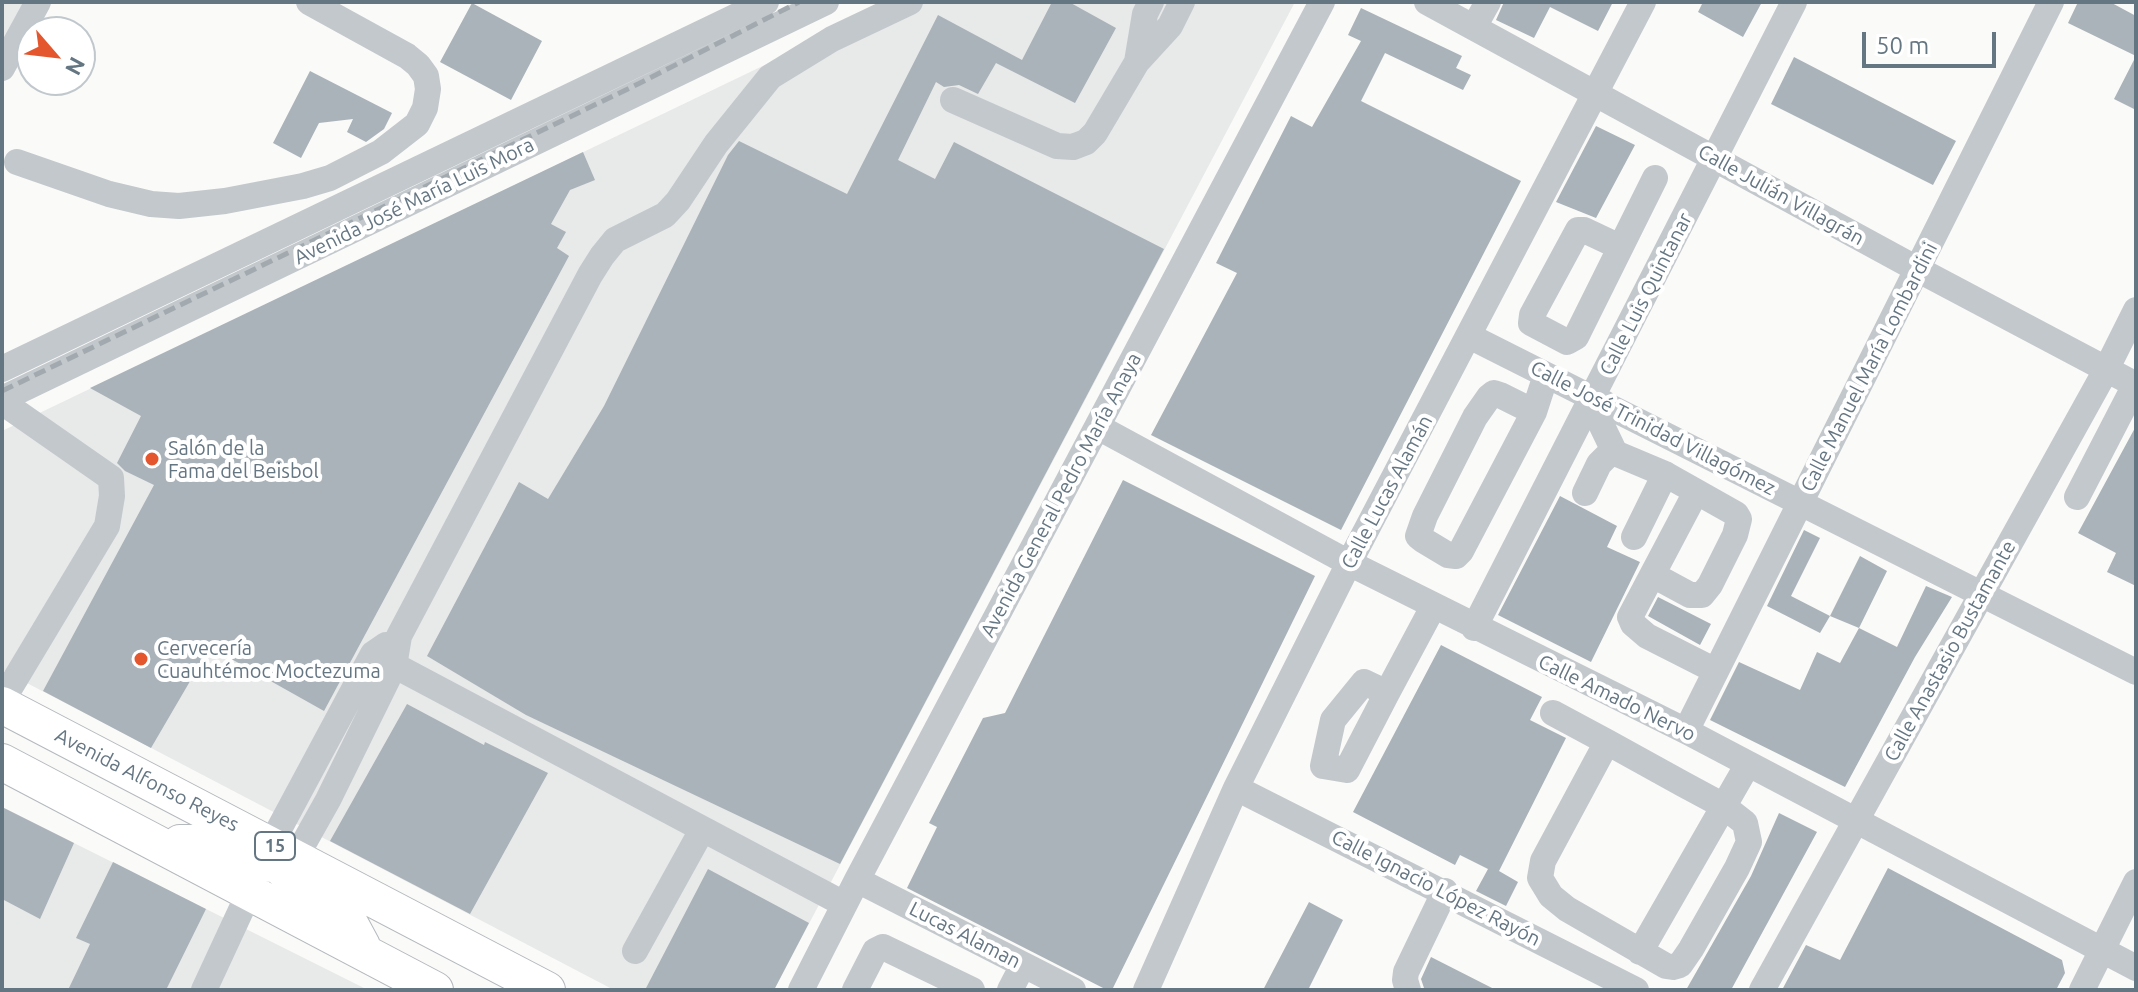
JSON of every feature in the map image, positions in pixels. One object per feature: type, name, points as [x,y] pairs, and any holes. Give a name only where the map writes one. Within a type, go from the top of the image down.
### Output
[{"type":"highway","name":"Avenida Alfonso Reyes","points":[[2,703],[281,855],[547,990]]},
{"type":"highway","points":[[2,762],[435,990]]},
{"type":"highway","points":[[158,845],[197,843],[254,862],[281,855],[348,920],[366,954]]},
{"type":"street","points":[[2,68],[38,2]]},
{"type":"street","points":[[17,162],[109,194],[151,204],[179,206],[303,186],[330,178],[381,152],[417,124],[425,108],[428,89],[426,76],[407,56],[309,2]]},
{"type":"street","name":"Avenida José María Luis Mora","points":[[2,369],[766,2]]},
{"type":"street","name":"Avenida José María Luis Mora","points":[[2,400],[826,2]]},
{"type":"street","points":[[281,855],[333,728],[399,636],[590,275],[615,240],[665,215],[739,113],[770,77],[832,39],[910,2]]},
{"type":"street","points":[[953,100],[1057,146],[1073,147],[1086,142],[1095,133],[1137,62],[1170,26],[1182,2]]},
{"type":"street","name":"Avenida General Pedro María Anaya","points":[[801,990],[1322,2]]},
{"type":"street","name":"Calle Julián Villagrán","points":[[1427,2],[2135,385]]},
{"type":"street","points":[[1474,27],[1488,2]]},
{"type":"street","name":"Calle Lucas Alamán","points":[[1146,990],[1236,788],[1349,563],[1643,2]]},
{"type":"street","name":"Calle Luis Quintanar","points":[[1474,628],[1599,400],[1794,2]]},
{"type":"street","name":"Calle Manuel María Lombardini","points":[[1686,731],[2051,2]]},
{"type":"street","points":[[1140,6],[1170,26]]},
{"type":"street","points":[[1137,62],[1140,6]]},
{"type":"street","points":[[1620,247],[1578,230],[1532,315],[1530,320],[1534,326],[1567,342],[1576,337],[1655,178]]},
{"type":"street","name":"Calle Anastasio Bustamante","points":[[1762,990],[2106,370],[2136,310]]},
{"type":"street","points":[[1515,359],[1534,326]]},
{"type":"street","name":"Calle José Trinidad Villagómez","points":[[1469,336],[2136,672]]},
{"type":"street","points":[[1534,412],[1494,393],[1489,397],[1475,417],[1418,536],[1448,555],[1456,556],[1461,551],[1534,412],[1546,375]]},
{"type":"street","points":[[2077,497],[2135,385]]},
{"type":"street","points":[[2,400],[111,478],[112,496],[107,526],[2,703]]},
{"type":"street","points":[[1599,400],[1602,426],[1615,453],[1665,474],[1728,509],[1739,519],[1735,535],[1702,595],[1696,596],[1653,575]]},
{"type":"street","name":"Calle Amado Nervo","points":[[1098,427],[1433,607],[1686,731],[2136,968]]},
{"type":"street","points":[[1585,493],[1604,458],[1615,453]]},
{"type":"street","points":[[1634,537],[1665,474]]},
{"type":"street","points":[[1696,492],[1632,610],[1633,624],[1647,636],[1716,671]]},
{"type":"street","points":[[1387,693],[1433,607]]},
{"type":"street","points":[[281,855],[358,741],[384,660]]},
{"type":"street","points":[[384,660],[844,904]]},
{"type":"street","points":[[1553,713],[1607,742],[1722,805],[1739,816],[1749,832],[1749,842],[1737,868],[1680,965],[1673,967],[1640,952],[1567,909],[1543,887],[1540,878],[1540,869],[1607,742]]},
{"type":"street","points":[[333,728],[358,741]]},
{"type":"street","points":[[1640,952],[1748,764]]},
{"type":"street","name":"Calle Ignacio López Rayón","points":[[1236,788],[1636,990]]},
{"type":"street","points":[[635,951],[702,830]]},
{"type":"street","name":"Lucas Alaman","points":[[857,880],[1073,990]]},
{"type":"street","points":[[2082,990],[2136,882]]},
{"type":"street","points":[[1408,990],[1406,972],[1445,891]]},
{"type":"street","points":[[204,990],[249,893]]},
{"type":"street","points":[[855,990],[875,951],[883,947],[972,990]]},
{"type":"street","points":[[1010,990],[1023,965]]},
{"type":"shaded area","points":[[2,2],[24,2],[16,16],[2,43]]},
{"type":"shaded area","points":[[896,2],[1295,2],[774,990],[614,990],[2,670],[2,431]]},
{"type":"shaded area","points":[[2,807],[368,990],[2,990]]},
{"type":"building","points":[[1052,2],[1069,2],[1116,28],[1075,103],[996,63],[978,94],[959,85],[944,87],[936,82],[898,160],[935,179],[954,142],[1164,249],[840,864],[526,715],[427,656],[519,482],[548,499],[604,406],[728,155],[739,141],[847,194],[938,15],[1022,60]]},
{"type":"building","points":[[1504,2],[1613,2],[1598,31],[1550,7],[1534,38],[1496,20]]},
{"type":"building","points":[[1703,2],[1762,2],[1743,37],[1698,12]]},
{"type":"building","points":[[2078,2],[2110,2],[2136,16],[2136,56],[2068,23]]},
{"type":"building","points":[[472,3],[542,41],[511,100],[440,62]]},
{"type":"building","points":[[1361,8],[1462,56],[1456,68],[1471,75],[1463,90],[1385,53],[1361,101],[1521,181],[1341,530],[1151,435],[1237,273],[1216,263],[1291,116],[1312,127],[1361,41],[1348,35]]},
{"type":"building","points":[[2136,56],[2136,110],[2114,99]]},
{"type":"building","points":[[1794,57],[1956,141],[1933,185],[1771,104]]},
{"type":"building","points":[[310,71],[392,113],[384,129],[366,142],[347,132],[353,119],[319,123],[301,158],[273,143]]},
{"type":"building","points":[[1596,126],[1635,145],[1596,218],[1556,202]]},
{"type":"building","points":[[583,152],[595,180],[570,190],[551,224],[566,232],[557,248],[569,256],[324,711],[210,647],[151,748],[43,691],[154,485],[125,471],[117,463],[141,416],[90,388]]},
{"type":"building","points":[[2136,426],[2136,586],[2107,572],[2116,553],[2078,533]]},
{"type":"building","points":[[1123,480],[1315,576],[1112,990],[1107,990],[907,888],[937,827],[929,823],[983,718],[1005,713]]},
{"type":"building","points":[[1560,496],[1617,526],[1607,547],[1640,562],[1591,662],[1498,615]]},
{"type":"building","points":[[1804,530],[1820,538],[1791,596],[1830,616],[1820,633],[1767,606]]},
{"type":"building","points":[[1860,556],[1887,571],[1859,628],[1830,616]]},
{"type":"building","points":[[1926,586],[1952,597],[1915,657],[1845,787],[1710,720],[1739,662],[1800,690],[1817,652],[1840,663],[1859,628],[1897,647]]},
{"type":"building","points":[[1658,597],[1711,624],[1700,645],[1648,616]]},
{"type":"building","points":[[1441,645],[1542,697],[1530,720],[1566,738],[1499,871],[1518,882],[1506,906],[1476,891],[1488,869],[1460,855],[1455,865],[1353,812]]},
{"type":"building","points":[[407,704],[484,745],[485,742],[548,773],[470,914],[330,841]]},
{"type":"building","points":[[2,807],[74,843],[40,919],[2,899]]},
{"type":"building","points":[[1779,813],[1817,832],[1731,990],[1686,990],[1751,876]]},
{"type":"building","points":[[113,862],[206,909],[166,990],[68,990],[90,944],[76,938]]},
{"type":"building","points":[[1888,868],[2062,960],[2065,973],[2056,990],[1782,990],[1806,945],[1840,960]]},
{"type":"building","points":[[708,869],[809,923],[774,990],[645,990]]},
{"type":"building","points":[[1309,902],[1343,920],[1308,990],[1263,990]]},
{"type":"building","points":[[1431,957],[1496,990],[1427,990],[1421,979]]},
{"type":"railway","points":[[2,391],[638,84],[799,2]]},
{"type":"place","name":"Salón de la Fama del Beisbol","points":[[152,459]]},
{"type":"place","name":"Cervecería Cuauhtémoc Moctezuma","points":[[141,659]]}]
